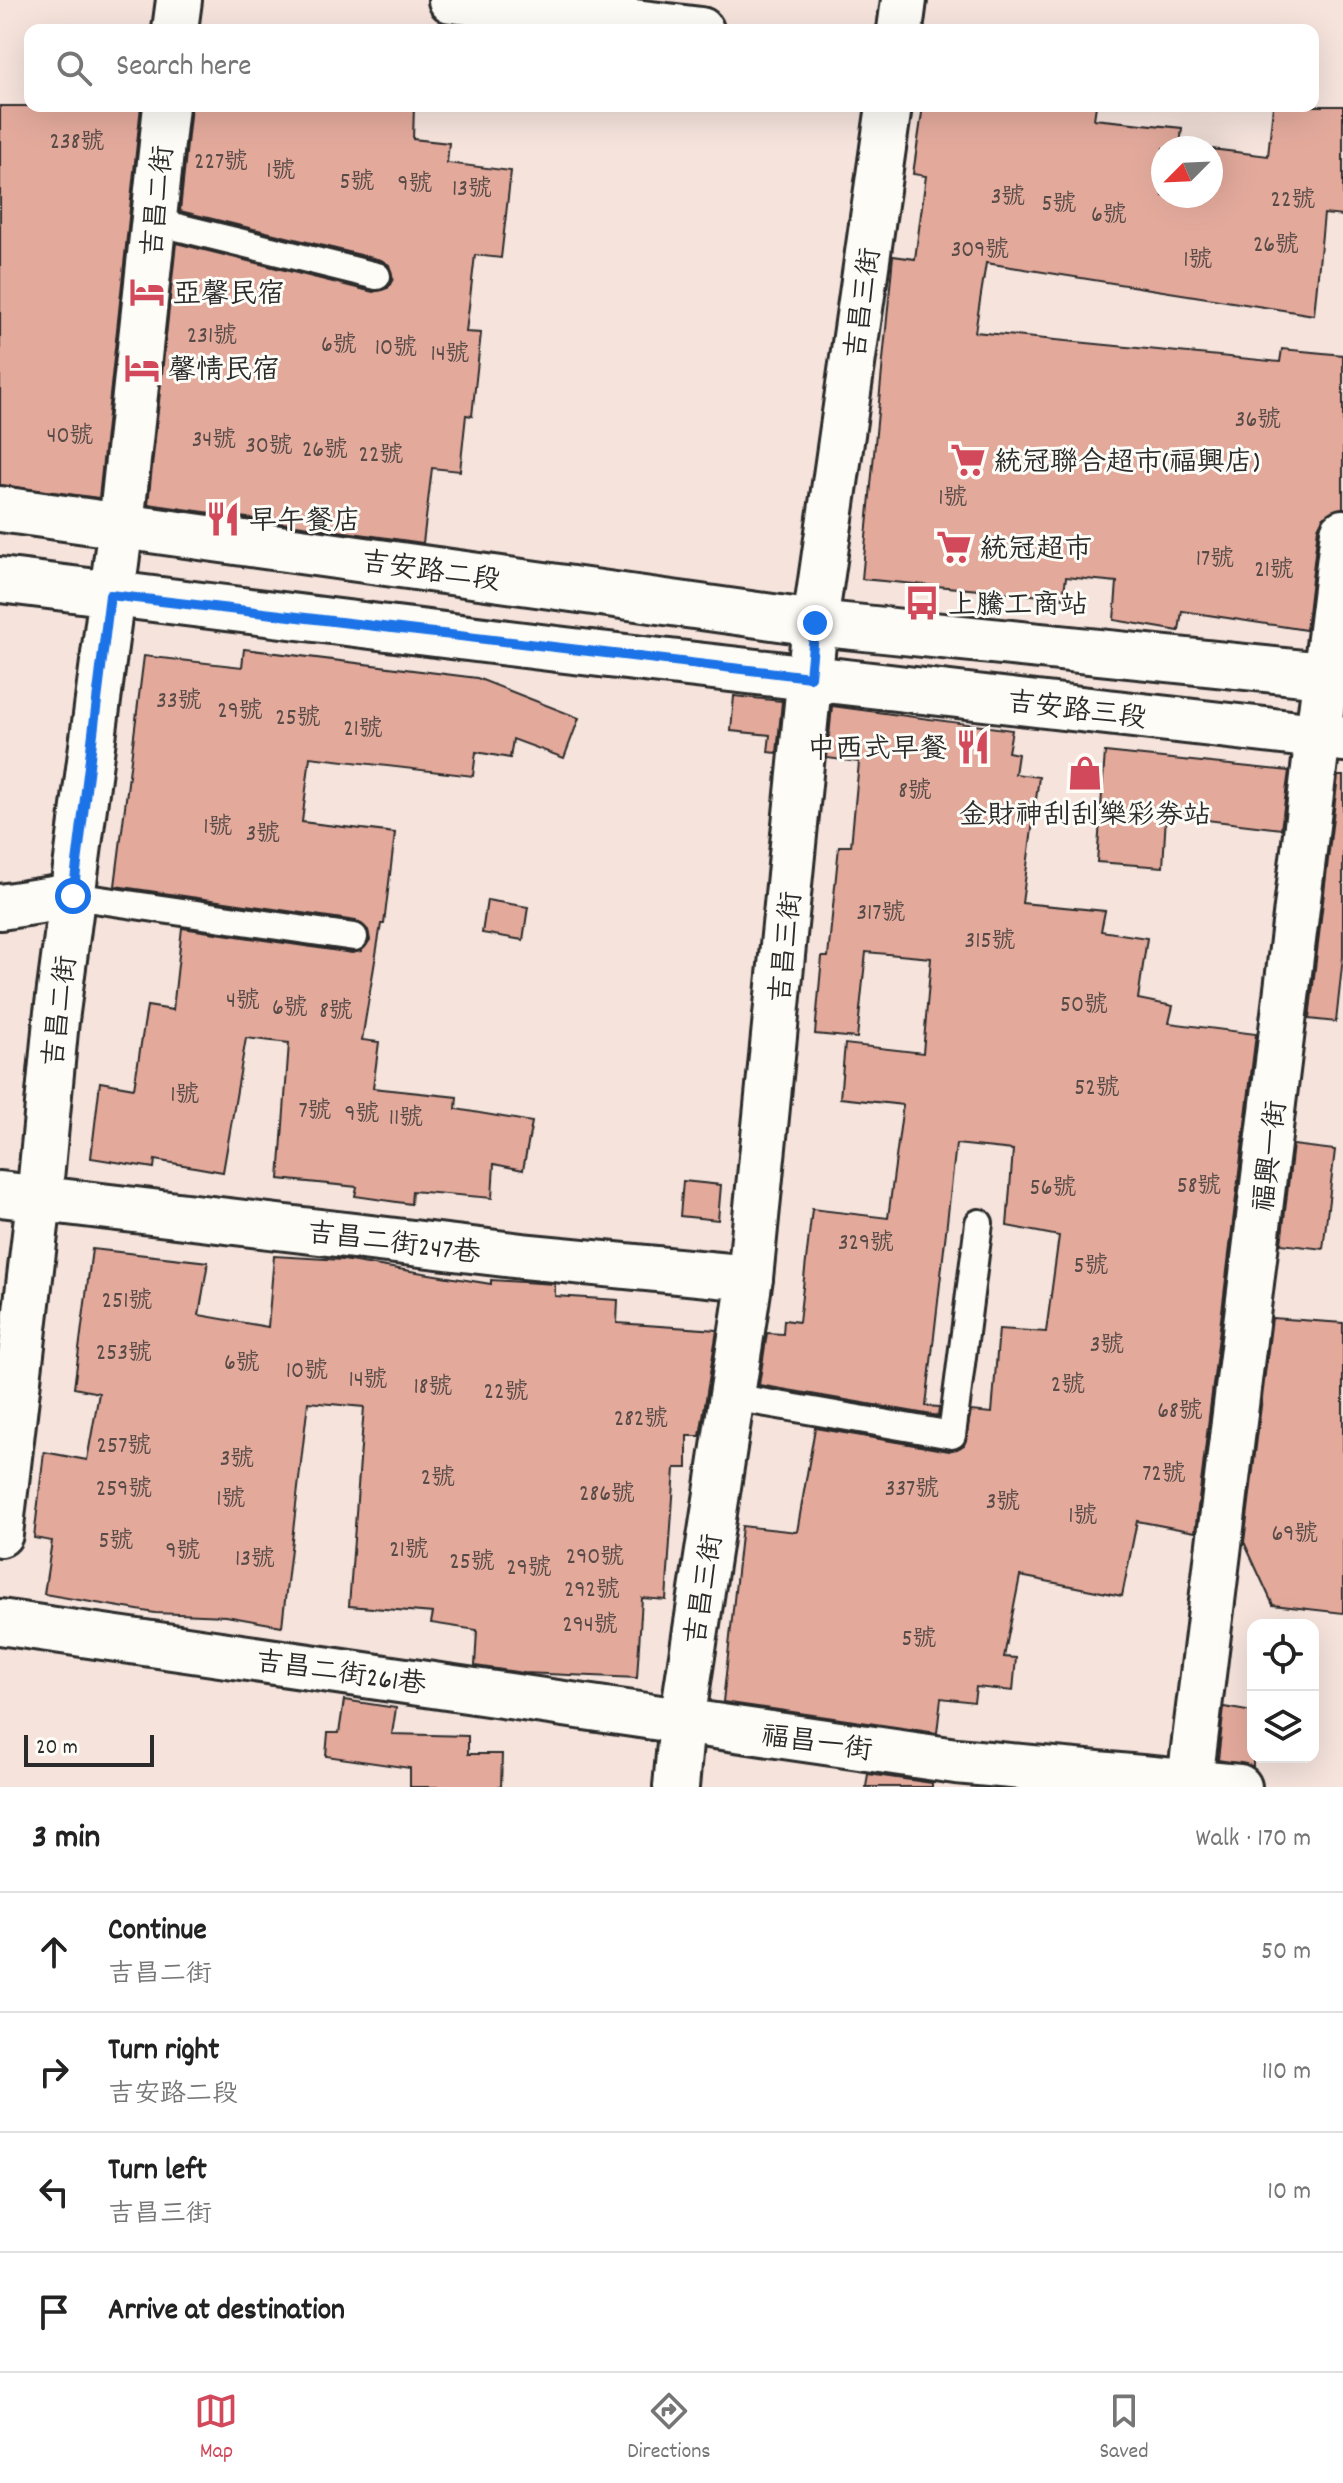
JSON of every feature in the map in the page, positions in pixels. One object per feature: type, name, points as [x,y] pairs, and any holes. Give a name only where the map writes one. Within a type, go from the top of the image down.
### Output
[{"type":"street","points":[[176,24],[179,0]]},
{"type":"street","points":[[451,0],[554,6],[664,24]]},
{"type":"street","points":[[901,24],[904,0]]},
{"type":"street","name":"吉昌二街","points":[[0,1534],[20,1197],[56,1020],[73,896],[121,525],[165,112]]},
{"type":"street","name":"吉昌三街","points":[[676,1787],[682,1721],[750,1278],[815,623],[888,112]]},
{"type":"street","name":"吉安路二段","points":[[0,509],[815,623]]},
{"type":"street","name":"福興一街","points":[[1190,1781],[1331,738],[1343,532]]},
{"type":"street","points":[[0,580],[810,677]]},
{"type":"street","name":"吉安路三段","points":[[815,623],[1335,676]]},
{"type":"street","name":"吉安路三段","points":[[810,677],[1331,738]]},
{"type":"street","points":[[0,907],[73,896]]},
{"type":"street","name":"吉昌二街247巷","points":[[20,1197],[522,1256],[750,1278]]},
{"type":"street","name":"吉昌二街261巷","points":[[0,1622],[682,1721]]},
{"type":"street","name":"福昌一街","points":[[682,1721],[956,1761],[1239,1787]]},
{"type":"lane","points":[[153,221],[377,276]]},
{"type":"lane","points":[[73,896],[354,937]]},
{"type":"lane","points":[[732,1397],[952,1435],[979,1223]]},
{"type":"building","points":[[0,106],[24,106],[24,112],[140,112],[99,498],[0,485]]},
{"type":"building","points":[[1319,106],[1343,106],[1343,216],[1324,214],[1314,315],[986,263],[975,332],[1280,362],[1282,349],[1343,355],[1343,508],[1324,516],[1318,528],[1306,630],[1182,611],[1179,631],[1114,620],[1117,582],[1066,577],[1063,598],[862,579],[893,256],[915,259],[926,176],[913,174],[922,112],[1095,112],[1094,119],[1182,128],[1181,136],[1151,136],[1151,208],[1223,208],[1223,150],[1268,156],[1272,112],[1319,112]]},
{"type":"building","points":[[190,112],[414,112],[413,139],[449,143],[447,163],[511,171],[501,258],[475,255],[466,332],[481,333],[472,416],[466,415],[460,471],[432,468],[423,543],[148,504],[176,243],[373,292],[388,288],[393,279],[389,265],[381,260],[180,211]]},
{"type":"building","points":[[244,649],[477,678],[579,718],[564,758],[513,739],[510,758],[476,752],[473,776],[310,757],[302,822],[395,833],[384,924],[381,924],[362,1040],[379,1042],[373,1088],[457,1097],[456,1109],[532,1122],[523,1170],[494,1164],[492,1198],[412,1191],[411,1204],[355,1196],[357,1187],[279,1179],[289,1043],[246,1038],[223,1172],[155,1160],[154,1168],[91,1158],[100,1082],[134,1088],[147,1006],[173,1010],[182,928],[352,953],[361,951],[370,940],[368,930],[356,921],[115,886],[144,656],[242,667]]},
{"type":"building","points":[[734,696],[782,701],[777,753],[768,752],[770,735],[731,731]]},
{"type":"building","points":[[832,706],[1012,730],[1008,752],[1018,754],[1015,774],[1039,777],[1022,903],[1105,911],[1101,931],[1147,938],[1138,999],[1173,1006],[1169,1023],[1256,1034],[1195,1532],[1137,1521],[1122,1596],[1020,1576],[1004,1657],[1016,1658],[1013,1691],[976,1687],[974,1702],[941,1698],[937,1733],[723,1702],[742,1526],[797,1532],[815,1428],[949,1451],[964,1445],[971,1411],[992,1413],[999,1329],[1046,1332],[1059,1236],[1007,1226],[1013,1150],[956,1144],[926,1406],[939,1407],[938,1416],[759,1385],[767,1333],[783,1334],[784,1320],[799,1322],[812,1209],[888,1218],[903,1105],[840,1098],[845,1044],[923,1053],[931,958],[866,952],[857,1038],[815,1034],[822,957],[828,957],[839,846],[851,846],[859,762],[827,758]]},
{"type":"building","points":[[1105,752],[1289,771],[1281,829],[1166,815],[1163,867],[1097,862]]},
{"type":"building","points":[[1338,776],[1343,776],[1343,957],[1336,1022],[1309,1019]]},
{"type":"building","points":[[487,900],[528,907],[523,940],[482,933]]},
{"type":"building","points":[[1293,1145],[1335,1150],[1323,1249],[1281,1244]]},
{"type":"building","points":[[683,1181],[721,1185],[718,1220],[680,1216]]},
{"type":"building","points":[[92,1249],[208,1262],[199,1315],[268,1327],[274,1256],[343,1260],[491,1284],[491,1280],[555,1284],[555,1296],[618,1300],[617,1323],[717,1330],[700,1436],[687,1436],[687,1468],[675,1468],[666,1600],[642,1598],[637,1678],[524,1673],[475,1666],[477,1630],[431,1623],[433,1613],[349,1606],[364,1407],[308,1402],[282,1626],[226,1616],[155,1613],[44,1594],[52,1541],[34,1538],[44,1452],[87,1460],[99,1393],[74,1388]]},
{"type":"building","points":[[1272,1318],[1343,1323],[1343,1613],[1273,1605],[1244,1542]]},
{"type":"building","points":[[344,1700],[396,1708],[392,1734],[468,1736],[468,1754],[502,1754],[501,1787],[410,1787],[410,1768],[326,1756],[328,1733],[339,1733]]},
{"type":"building","points":[[1224,1707],[1247,1711],[1247,1763],[1253,1763],[1253,1766],[1218,1760]]},
{"type":"building","points":[[868,1774],[932,1783],[932,1787],[866,1787]]},
{"type":"place","name":"亞馨民宿","points":[[147,292]]},
{"type":"place","name":"馨情民宿","points":[[142,368]]},
{"type":"place","name":"統冠聯合超市(福興店)","points":[[968,460]]},
{"type":"place","name":"早午餐店","points":[[223,519]]},
{"type":"place","name":"統冠超市","points":[[954,547]]},
{"type":"place","name":"上騰工商站","points":[[922,603]]},
{"type":"place","name":"中西式早餐","points":[[973,747]]},
{"type":"place","name":"金財神刮刮樂彩券站","points":[[1085,773]]},
{"type":"route","points":[[73,896],[110,595],[810,677],[815,623]]}]
